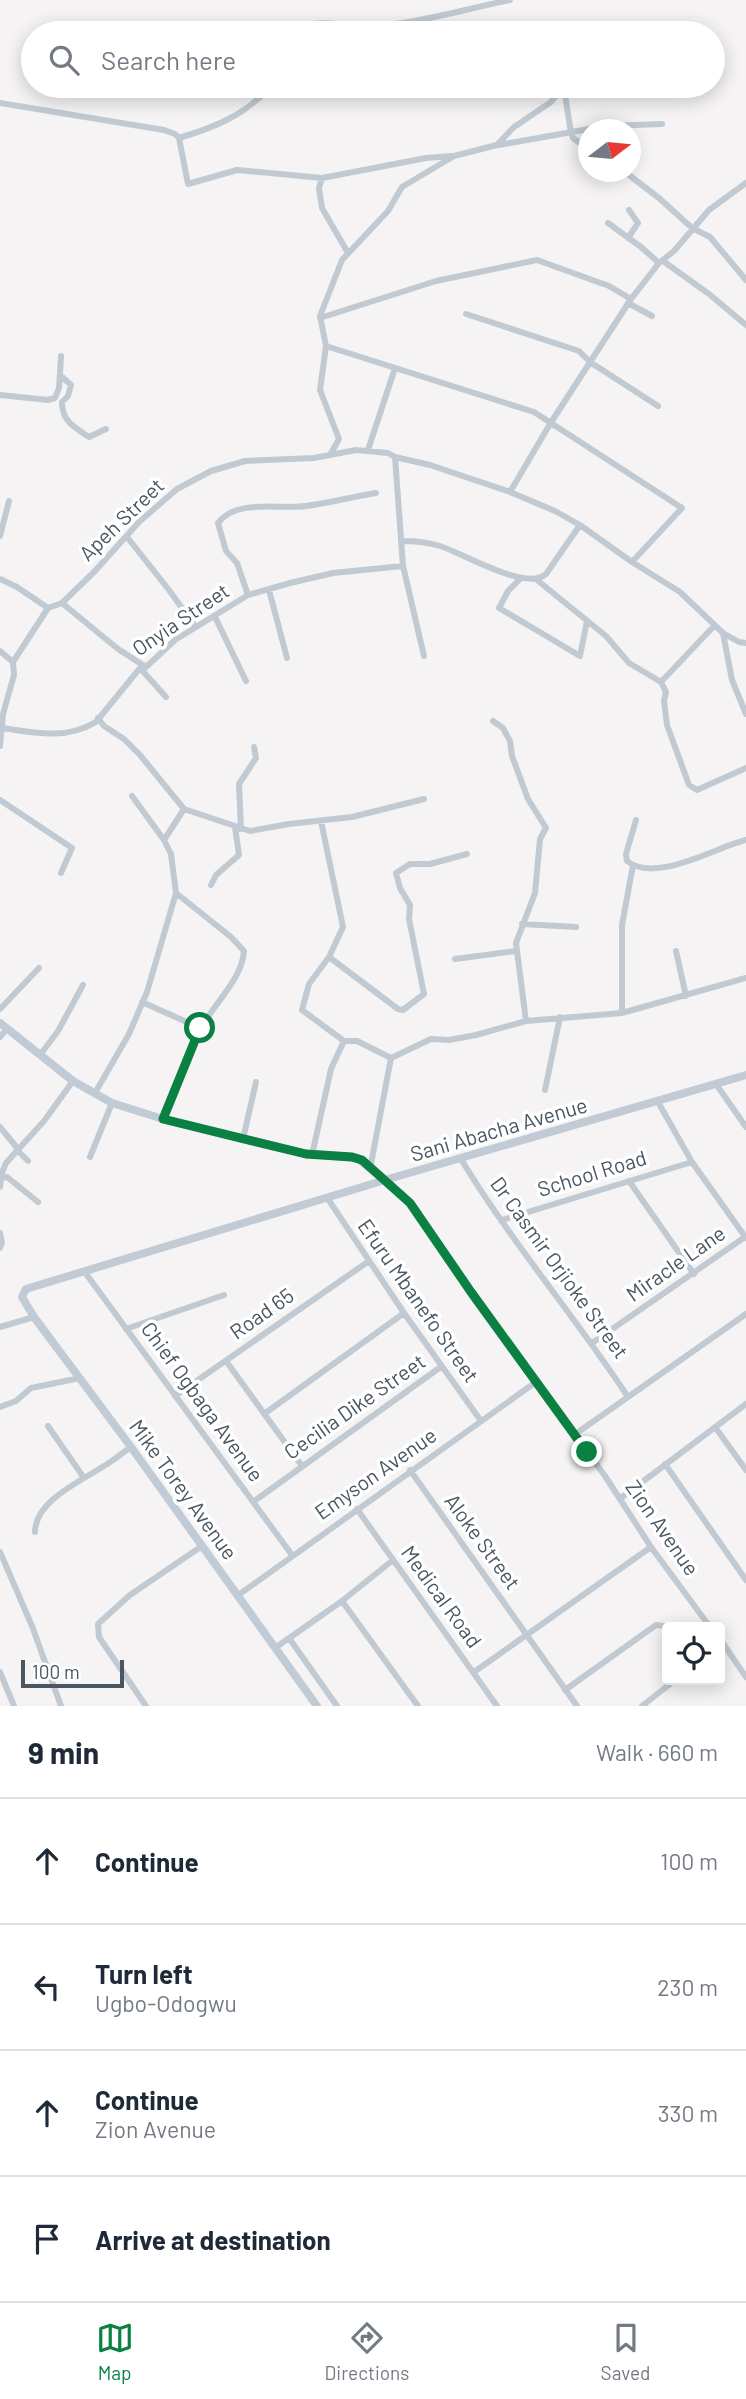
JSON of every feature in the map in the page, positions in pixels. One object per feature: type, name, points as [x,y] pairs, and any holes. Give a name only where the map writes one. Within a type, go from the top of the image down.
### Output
[{"type":"street","points":[[401,21],[510,0]]},
{"type":"street","points":[[179,138],[219,125],[259,98]]},
{"type":"street","points":[[497,145],[514,127],[554,98]]},
{"type":"street","points":[[566,98],[571,133],[578,141]]},
{"type":"street","points":[[0,103],[175,134],[179,138],[188,184],[237,170],[322,178],[426,158],[454,156],[516,140],[606,126],[662,124]]},
{"type":"street","points":[[331,453],[339,439],[320,390],[326,346],[320,318],[342,260],[388,211],[402,187],[454,156]]},
{"type":"street","points":[[426,158],[435,168]]},
{"type":"street","points":[[322,178],[319,188],[322,208],[348,253]]},
{"type":"street","points":[[638,182],[692,228],[715,241],[746,281]]},
{"type":"street","points":[[510,492],[550,424],[630,301],[692,228],[718,202],[746,183]]},
{"type":"street","points":[[628,238],[638,223],[629,210]]},
{"type":"street","points":[[608,223],[709,294],[746,325]]},
{"type":"street","points":[[320,318],[436,281],[537,260],[609,286],[652,316]]},
{"type":"street","points":[[466,314],[579,351],[590,362],[658,406]]},
{"type":"street","points":[[326,346],[357,358],[526,408],[682,508],[632,562]]},
{"type":"street","points":[[0,394],[47,400],[55,398],[59,388],[61,356]]},
{"type":"street","points":[[368,450],[395,368]]},
{"type":"street","points":[[60,375],[71,385],[68,396],[62,402],[62,411],[70,425],[89,437],[106,429]]},
{"type":"street","name":"Apeh Street","points":[[48,608],[62,603],[139,522],[177,489],[211,471],[245,461],[313,458],[331,453],[368,450],[388,453],[510,492],[555,511],[680,592],[723,633],[742,643]]},
{"type":"street","points":[[395,457],[403,566],[424,656]]},
{"type":"street","points":[[248,595],[237,563],[222,543],[218,523],[222,518],[255,507],[307,506],[376,493]]},
{"type":"street","points":[[0,536],[9,501]]},
{"type":"street","points":[[537,580],[546,574],[580,525]]},
{"type":"street","points":[[127,537],[195,626]]},
{"type":"street","points":[[402,541],[442,546],[521,578],[537,580],[606,636],[629,663],[661,682],[666,692],[664,701],[667,725],[689,785],[697,790],[746,768]]},
{"type":"street","name":"Onyia Street","points":[[2,728],[62,734],[90,725],[143,667],[175,640],[248,595],[333,573],[403,566]]},
{"type":"street","points":[[521,578],[508,591],[499,608],[524,625],[580,656],[587,621]]},
{"type":"street","points":[[0,579],[48,608],[13,662],[14,675],[3,715],[0,746]]},
{"type":"street","points":[[269,590],[287,658]]},
{"type":"street","points":[[62,603],[143,667],[166,697]]},
{"type":"street","points":[[215,617],[246,681]]},
{"type":"street","points":[[661,682],[715,626]]},
{"type":"street","points":[[723,633],[726,660],[746,714]]},
{"type":"street","points":[[726,660],[731,648],[742,643]]},
{"type":"street","points":[[0,651],[13,662]]},
{"type":"street","points":[[99,718],[104,726],[124,739],[140,755],[184,809],[238,828],[258,831],[289,824],[352,817],[424,799]]},
{"type":"street","points":[[493,721],[503,728],[506,734],[527,799],[546,828],[540,839],[535,893],[516,943],[526,1021]]},
{"type":"street","points":[[211,885],[216,875],[239,855],[239,784],[256,758],[254,747]]},
{"type":"street","points":[[95,1093],[129,1034],[147,992],[176,893],[171,854],[132,796]]},
{"type":"street","points":[[0,800],[72,848],[61,873]]},
{"type":"street","points":[[164,840],[184,809]]},
{"type":"street","points":[[636,820],[626,854],[627,861],[633,865],[675,865],[746,840]]},
{"type":"street","points":[[321,821],[342,928],[329,957],[309,984],[302,1010],[344,1041],[357,1041],[391,1058]]},
{"type":"street","points":[[329,957],[361,983],[403,1010],[424,994],[410,919],[410,905],[396,873],[410,864],[430,864],[467,855]]},
{"type":"street","points":[[622,1013],[622,925],[633,865]]},
{"type":"street","points":[[163,1119],[200,1028],[232,981],[244,950],[176,893]]},
{"type":"street","points":[[523,924],[576,927]]},
{"type":"street","points":[[676,950],[686,996]]},
{"type":"street","points":[[456,959],[516,951]]},
{"type":"street","points":[[0,1009],[39,968]]},
{"type":"street","points":[[391,1058],[431,1040],[476,1035],[526,1021],[622,1013],[746,978]]},
{"type":"street","points":[[40,1055],[58,1031],[83,985]]},
{"type":"street","points":[[142,1003],[200,1028]]},
{"type":"street","points":[[545,1090],[560,1017]]},
{"type":"street","points":[[2,1030],[73,1081],[112,1103],[163,1119],[312,1155],[357,1158],[385,1180]]},
{"type":"street","points":[[312,1155],[331,1069],[344,1041]]},
{"type":"street","points":[[370,1170],[391,1058]]},
{"type":"street","name":"Sani Abacha Avenue","points":[[23,1293],[26,1289],[83,1271],[746,1075]]},
{"type":"street","points":[[0,1187],[6,1164],[44,1121],[73,1081]]},
{"type":"street","points":[[243,1139],[256,1082]]},
{"type":"street","points":[[716,1084],[746,1127]]},
{"type":"street","points":[[657,1102],[692,1162],[746,1238]]},
{"type":"street","points":[[90,1157],[112,1103]]},
{"type":"street","points":[[0,1127],[28,1161]]},
{"type":"street","name":"Dr Casmir Orjioke Street","points":[[461,1159],[628,1397]]},
{"type":"street","name":"School Road","points":[[502,1220],[692,1162]]},
{"type":"street","points":[[1,1178],[8,1177],[38,1202]]},
{"type":"street","name":"Zion Avenue","points":[[385,1180],[416,1212],[706,1622]]},
{"type":"street","points":[[629,1181],[694,1274]]},
{"type":"street","name":"Efuru Mbanefo Street","points":[[328,1199],[404,1314],[481,1421]]},
{"type":"street","points":[[0,1233],[0,1248]]},
{"type":"street","name":"Miracle Lane","points":[[592,1343],[746,1238]]},
{"type":"street","name":"Road 65","points":[[175,1396],[369,1261]]},
{"type":"street","name":"Chief Ogbaga Avenue","points":[[83,1271],[292,1555]]},
{"type":"street","name":"Mike Torey Avenue","points":[[23,1293],[22,1297],[34,1317],[317,1706]]},
{"type":"street","points":[[126,1328],[224,1295]]},
{"type":"street","points":[[264,1414],[404,1314]]},
{"type":"street","points":[[574,1435],[746,1314]]},
{"type":"street","points":[[0,1327],[34,1317]]},
{"type":"street","points":[[226,1361],[302,1466]]},
{"type":"street","name":"Cecilia Dike Street","points":[[253,1502],[442,1366]]},
{"type":"street","points":[[0,1408],[16,1401],[31,1388],[80,1378]]},
{"type":"street","name":"Emyson Avenue","points":[[237,1596],[536,1382]]},
{"type":"street","points":[[621,1499],[746,1404]]},
{"type":"street","points":[[48,1426],[84,1478]]},
{"type":"street","points":[[715,1427],[746,1470]]},
{"type":"street","points":[[35,1532],[35,1523],[39,1516],[54,1499],[131,1447]]},
{"type":"street","points":[[665,1464],[746,1580]]},
{"type":"street","name":"Aloke Street","points":[[410,1471],[577,1706]]},
{"type":"street","name":"Medical Road","points":[[357,1509],[497,1706]]},
{"type":"street","points":[[146,1706],[99,1637],[98,1624],[130,1595],[202,1546]]},
{"type":"street","points":[[474,1672],[651,1547]]},
{"type":"street","points":[[0,1552],[32,1626],[61,1706]]},
{"type":"street","points":[[275,1648],[342,1601],[393,1560]]},
{"type":"street","points":[[342,1601],[418,1706]]},
{"type":"street","points":[[565,1689],[656,1625],[662,1626]]},
{"type":"street","points":[[289,1638],[337,1706]]},
{"type":"street","points":[[725,1647],[746,1677]]},
{"type":"street","points":[[0,1672],[14,1706]]},
{"type":"street","points":[[642,1706],[669,1685]]},
{"type":"route","points":[[200,1028],[163,1119],[306,1154],[362,1160],[370,1170],[410,1203],[587,1452]]}]
